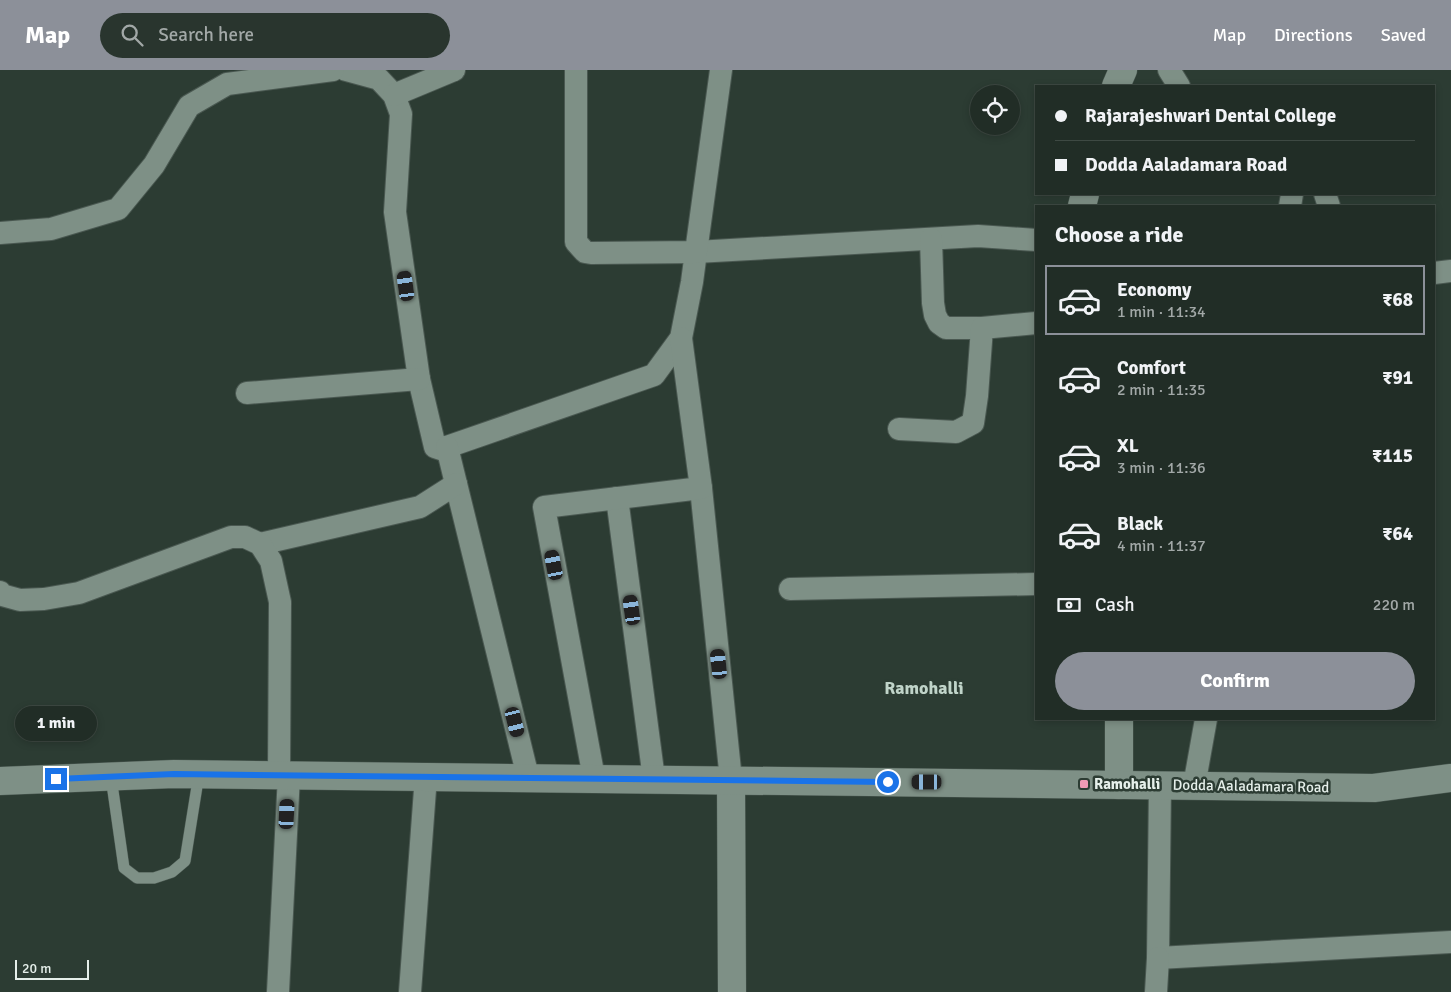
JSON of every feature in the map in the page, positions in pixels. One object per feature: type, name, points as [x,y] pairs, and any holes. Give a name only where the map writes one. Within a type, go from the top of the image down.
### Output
[{"type":"main road","points":[[1116,85],[1123,70]]},
{"type":"main road","points":[[1119,720],[1119,785]]},
{"type":"main road","name":"Dodda Aaladamara Road","points":[[0,781],[199,774],[1374,788],[1451,778]]},
{"type":"main road","points":[[731,780],[732,992]]},
{"type":"street","points":[[0,233],[51,229],[118,209],[154,166],[189,106],[227,84],[333,70]]},
{"type":"street","points":[[346,70],[379,79],[394,95],[400,114],[395,212],[419,379],[435,447],[441,449],[654,375],[681,338]]},
{"type":"street","points":[[394,95],[454,70]]},
{"type":"street","points":[[576,70],[576,242],[585,252],[696,252],[978,236],[1035,240]]},
{"type":"street","points":[[721,70],[692,282],[681,338],[701,488],[731,780]]},
{"type":"street","points":[[1169,70],[1178,85]]},
{"type":"street","points":[[931,239],[933,303],[935,315],[939,323],[946,328],[982,328],[1035,323]]},
{"type":"street","points":[[1435,273],[1451,271]]},
{"type":"street","points":[[899,429],[956,432],[973,423],[978,396],[982,328]]},
{"type":"street","points":[[247,394],[419,379]]},
{"type":"street","points":[[447,447],[528,777]]},
{"type":"street","points":[[260,544],[420,507],[456,484]]},
{"type":"street","points":[[594,778],[544,507],[701,488]]},
{"type":"street","points":[[617,498],[654,779]]},
{"type":"street","points":[[0,592],[2,595],[20,600],[53,598],[80,592],[231,537],[245,537],[260,544],[271,561],[280,602],[284,775],[278,992]]},
{"type":"street","points":[[790,589],[1035,584]]},
{"type":"street","points":[[1194,786],[1206,720]]},
{"type":"street","points":[[410,992],[426,776]]},
{"type":"street","points":[[1156,992],[1160,785]]},
{"type":"street","points":[[1158,958],[1451,942]]},
{"type":"lane","points":[[111,777],[124,868],[137,878],[154,878],[172,872],[185,861],[199,774]]},
{"type":"place","name":"Ramohalli","points":[[1084,784]]},
{"type":"district","name":"Ramohalli","points":[[924,688]]},
{"type":"route","points":[[56,779],[174,774],[888,782]]}]
